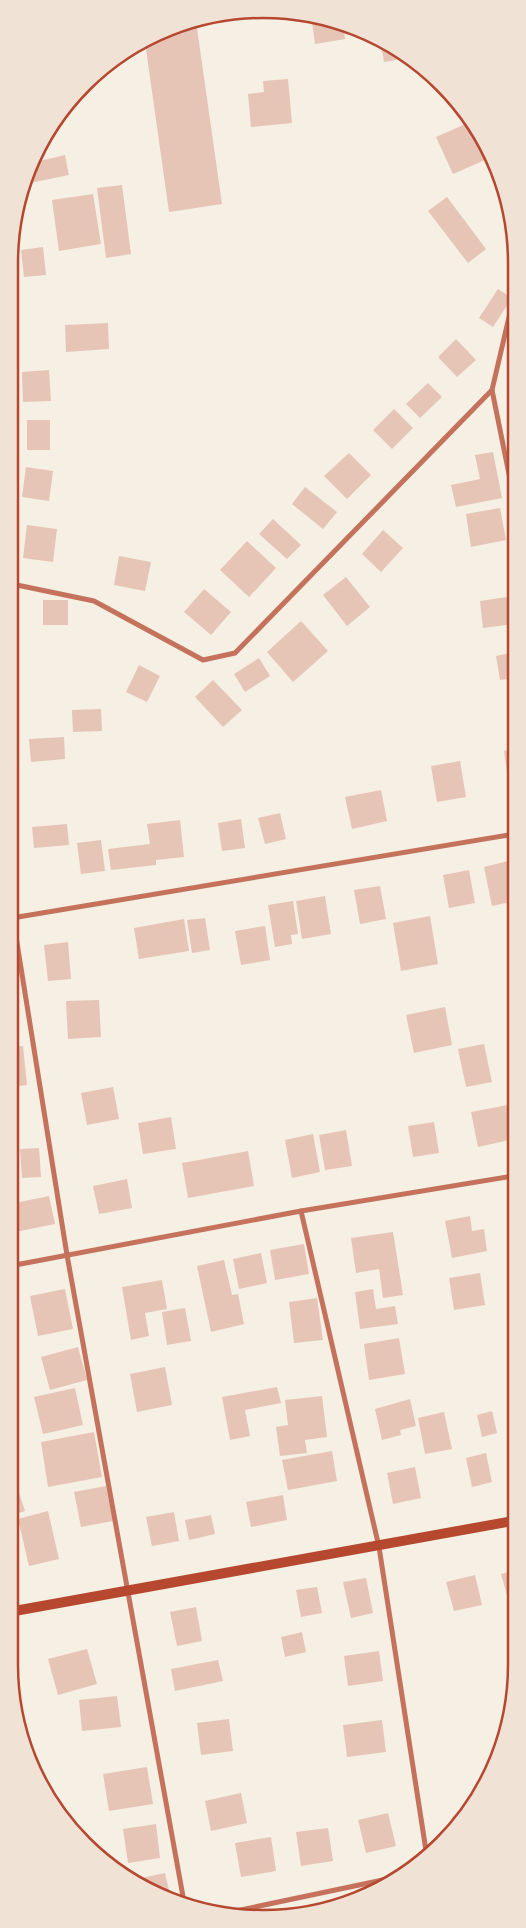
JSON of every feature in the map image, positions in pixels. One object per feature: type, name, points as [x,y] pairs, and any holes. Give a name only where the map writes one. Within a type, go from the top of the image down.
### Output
[{"type":"main road","points":[[18,1610],[508,1523]]},
{"type":"street","points":[[508,321],[492,390],[508,469]]},
{"type":"street","points":[[18,585],[94,601],[203,660],[235,652],[492,390]]},
{"type":"street","points":[[18,917],[508,835]]},
{"type":"street","points":[[18,955],[67,1254],[183,1897]]},
{"type":"street","points":[[18,1264],[301,1212],[508,1177]]},
{"type":"street","points":[[301,1212],[379,1547],[425,1850]]},
{"type":"street","points":[[243,1909],[381,1880]]},
{"type":"building","points":[[312,22],[344,32],[345,39],[315,44]]},
{"type":"building","points":[[197,27],[222,204],[169,212],[146,47],[169,36]]},
{"type":"building","points":[[382,48],[399,59],[384,62]]},
{"type":"building","points":[[288,79],[292,123],[251,127],[248,94],[264,92],[263,81]]},
{"type":"building","points":[[465,124],[476,140],[486,160],[453,174],[436,137]]},
{"type":"building","points":[[65,155],[69,175],[31,183],[40,161]]},
{"type":"building","points":[[122,185],[131,254],[106,258],[97,188]]},
{"type":"building","points":[[93,194],[101,244],[59,251],[52,200]]},
{"type":"building","points":[[447,197],[486,249],[468,263],[428,211]]},
{"type":"building","points":[[43,247],[46,275],[24,277],[21,250]]},
{"type":"building","points":[[498,289],[508,295],[508,304],[493,327],[479,318]]},
{"type":"building","points":[[108,323],[109,349],[66,352],[65,325]]},
{"type":"building","points":[[456,339],[476,360],[457,377],[438,357]]},
{"type":"building","points":[[49,370],[51,401],[23,402],[22,372]]},
{"type":"building","points":[[428,383],[442,397],[420,418],[406,404]]},
{"type":"building","points":[[394,409],[413,428],[392,449],[373,430]]},
{"type":"building","points":[[27,420],[50,420],[50,450],[27,450]]},
{"type":"building","points":[[493,452],[502,498],[456,507],[451,485],[480,479],[475,455]]},
{"type":"building","points":[[349,453],[371,475],[347,499],[324,476]]},
{"type":"building","points":[[26,467],[53,471],[49,501],[22,497]]},
{"type":"building","points":[[305,487],[337,512],[323,529],[292,504]]},
{"type":"building","points":[[500,508],[506,540],[471,547],[466,514]]},
{"type":"building","points":[[273,519],[301,545],[287,559],[259,534]]},
{"type":"building","points":[[27,525],[57,529],[53,562],[23,558]]},
{"type":"building","points":[[383,530],[403,548],[381,572],[362,554]]},
{"type":"building","points":[[247,541],[276,568],[249,597],[220,570]]},
{"type":"building","points":[[119,556],[151,562],[145,591],[114,585]]},
{"type":"building","points":[[346,577],[370,607],[347,626],[323,595]]},
{"type":"building","points":[[204,589],[231,612],[211,635],[184,612]]},
{"type":"building","points":[[508,597],[508,625],[483,628],[480,601]]},
{"type":"building","points":[[43,600],[68,600],[68,625],[43,625]]},
{"type":"building","points":[[301,621],[328,651],[293,682],[267,652]]},
{"type":"building","points":[[508,653],[508,679],[500,680],[496,656]]},
{"type":"building","points":[[259,658],[270,676],[245,692],[234,674]]},
{"type":"building","points":[[139,665],[160,676],[147,702],[126,692]]},
{"type":"building","points":[[213,680],[242,710],[223,727],[195,697]]},
{"type":"building","points":[[101,709],[102,731],[73,732],[72,710]]},
{"type":"building","points":[[64,737],[65,759],[31,762],[29,739]]},
{"type":"building","points":[[508,750],[508,779],[504,751]]},
{"type":"building","points":[[460,761],[466,797],[437,802],[431,766]]},
{"type":"building","points":[[381,790],[387,821],[352,829],[345,797]]},
{"type":"building","points":[[280,813],[286,839],[265,844],[258,818]]},
{"type":"building","points":[[241,819],[245,848],[222,851],[218,823]]},
{"type":"building","points":[[180,820],[184,857],[156,860],[156,865],[111,870],[108,849],[150,844],[147,824]]},
{"type":"building","points":[[67,824],[69,845],[34,848],[32,827]]},
{"type":"building","points":[[101,840],[105,871],[81,874],[77,843]]},
{"type":"building","points":[[508,861],[508,902],[492,906],[484,867]]},
{"type":"building","points":[[469,870],[475,903],[449,908],[443,875]]},
{"type":"building","points":[[380,886],[386,919],[360,924],[354,890]]},
{"type":"building","points":[[325,896],[331,934],[302,939],[296,901]]},
{"type":"building","points":[[293,901],[298,934],[291,935],[292,944],[275,947],[268,905]]},
{"type":"building","points":[[430,916],[438,964],[401,971],[393,923]]},
{"type":"building","points":[[205,918],[210,950],[192,953],[187,920]]},
{"type":"building","points":[[184,919],[189,951],[139,959],[134,928]]},
{"type":"building","points":[[265,926],[270,960],[241,965],[235,931]]},
{"type":"building","points":[[68,942],[71,979],[48,981],[44,945]]},
{"type":"building","points":[[99,1000],[101,1037],[68,1039],[66,1001]]},
{"type":"building","points":[[445,1007],[452,1045],[414,1053],[406,1015]]},
{"type":"building","points":[[484,1044],[492,1082],[466,1087],[458,1049]]},
{"type":"building","points":[[18,1046],[23,1046],[27,1085],[18,1086]]},
{"type":"building","points":[[113,1087],[119,1119],[87,1125],[81,1093]]},
{"type":"building","points":[[508,1105],[508,1140],[478,1147],[471,1112]]},
{"type":"building","points":[[171,1117],[176,1149],[143,1154],[138,1123]]},
{"type":"building","points":[[434,1122],[439,1153],[413,1157],[408,1126]]},
{"type":"building","points":[[346,1130],[352,1166],[325,1170],[319,1135]]},
{"type":"building","points":[[313,1134],[320,1172],[292,1178],[285,1140]]},
{"type":"building","points":[[39,1148],[41,1177],[22,1178],[20,1149]]},
{"type":"building","points":[[248,1151],[254,1186],[188,1198],[182,1163]]},
{"type":"building","points":[[127,1179],[132,1208],[99,1214],[93,1186]]},
{"type":"building","points":[[49,1196],[55,1224],[18,1231],[18,1202]]},
{"type":"building","points":[[470,1216],[472,1231],[484,1229],[487,1251],[452,1258],[445,1221]]},
{"type":"building","points":[[393,1232],[403,1295],[383,1298],[379,1269],[356,1273],[351,1238]]},
{"type":"building","points":[[304,1244],[309,1274],[275,1280],[270,1250]]},
{"type":"building","points":[[261,1253],[267,1283],[239,1289],[233,1259]]},
{"type":"building","points":[[224,1260],[232,1295],[238,1294],[244,1324],[211,1332],[197,1266]]},
{"type":"building","points":[[480,1273],[485,1305],[454,1310],[449,1278]]},
{"type":"building","points":[[162,1280],[167,1309],[145,1313],[149,1336],[131,1340],[122,1287]]},
{"type":"building","points":[[65,1289],[73,1329],[38,1336],[30,1296]]},
{"type":"building","points":[[373,1289],[376,1309],[395,1306],[398,1324],[360,1329],[355,1292]]},
{"type":"building","points":[[317,1298],[323,1340],[294,1343],[289,1302]]},
{"type":"building","points":[[185,1308],[191,1341],[167,1345],[162,1312]]},
{"type":"building","points":[[399,1338],[405,1374],[369,1380],[364,1344]]},
{"type":"building","points":[[78,1347],[87,1380],[50,1390],[41,1357]]},
{"type":"building","points":[[165,1367],[172,1405],[137,1412],[130,1374]]},
{"type":"building","points":[[277,1387],[281,1403],[245,1410],[250,1436],[230,1440],[222,1397]]},
{"type":"building","points":[[75,1388],[83,1425],[43,1434],[34,1397]]},
{"type":"building","points":[[322,1396],[327,1437],[305,1440],[307,1453],[280,1456],[276,1427],[288,1425],[285,1400]]},
{"type":"building","points":[[410,1399],[416,1426],[400,1430],[401,1435],[382,1440],[375,1409]]},
{"type":"building","points":[[492,1411],[497,1433],[482,1437],[477,1415]]},
{"type":"building","points":[[444,1412],[452,1449],[425,1454],[418,1418]]},
{"type":"building","points":[[94,1432],[102,1477],[48,1487],[41,1442]]},
{"type":"building","points":[[332,1451],[337,1481],[288,1490],[282,1460]]},
{"type":"building","points":[[486,1453],[492,1482],[472,1487],[466,1458]]},
{"type":"building","points":[[415,1467],[421,1498],[393,1504],[387,1473]]},
{"type":"building","points":[[106,1486],[113,1521],[81,1527],[74,1492]]},
{"type":"building","points":[[18,1490],[25,1511],[18,1513]]},
{"type":"building","points":[[283,1495],[287,1520],[251,1527],[246,1502]]},
{"type":"building","points":[[48,1511],[59,1559],[29,1566],[18,1519]]},
{"type":"building","points":[[174,1512],[179,1541],[152,1546],[146,1517]]},
{"type":"building","points":[[211,1515],[215,1534],[189,1540],[185,1520]]},
{"type":"building","points":[[508,1572],[508,1598],[501,1574]]},
{"type":"building","points":[[475,1575],[482,1605],[454,1611],[446,1582]]},
{"type":"building","points":[[366,1578],[373,1613],[351,1618],[343,1582]]},
{"type":"building","points":[[317,1587],[322,1613],[301,1617],[296,1590]]},
{"type":"building","points":[[196,1607],[202,1641],[177,1646],[170,1612]]},
{"type":"building","points":[[302,1632],[306,1652],[285,1657],[281,1637]]},
{"type":"building","points":[[87,1649],[97,1684],[58,1695],[48,1659]]},
{"type":"building","points":[[379,1651],[383,1681],[348,1686],[344,1656]]},
{"type":"building","points":[[218,1660],[223,1681],[175,1691],[171,1669]]},
{"type":"building","points":[[117,1696],[121,1727],[82,1731],[79,1700]]},
{"type":"building","points":[[229,1719],[233,1751],[201,1755],[197,1723]]},
{"type":"building","points":[[382,1720],[386,1752],[347,1757],[343,1725]]},
{"type":"building","points":[[147,1767],[153,1804],[109,1811],[103,1774]]},
{"type":"building","points":[[241,1793],[247,1823],[211,1831],[205,1801]]},
{"type":"building","points":[[388,1813],[396,1846],[366,1853],[358,1820]]},
{"type":"building","points":[[156,1824],[160,1858],[128,1863],[123,1829]]},
{"type":"building","points":[[328,1828],[333,1861],[301,1866],[296,1832]]},
{"type":"building","points":[[271,1837],[276,1871],[241,1877],[235,1843]]},
{"type":"building","points":[[165,1873],[169,1892],[154,1885],[140,1878]]}]
